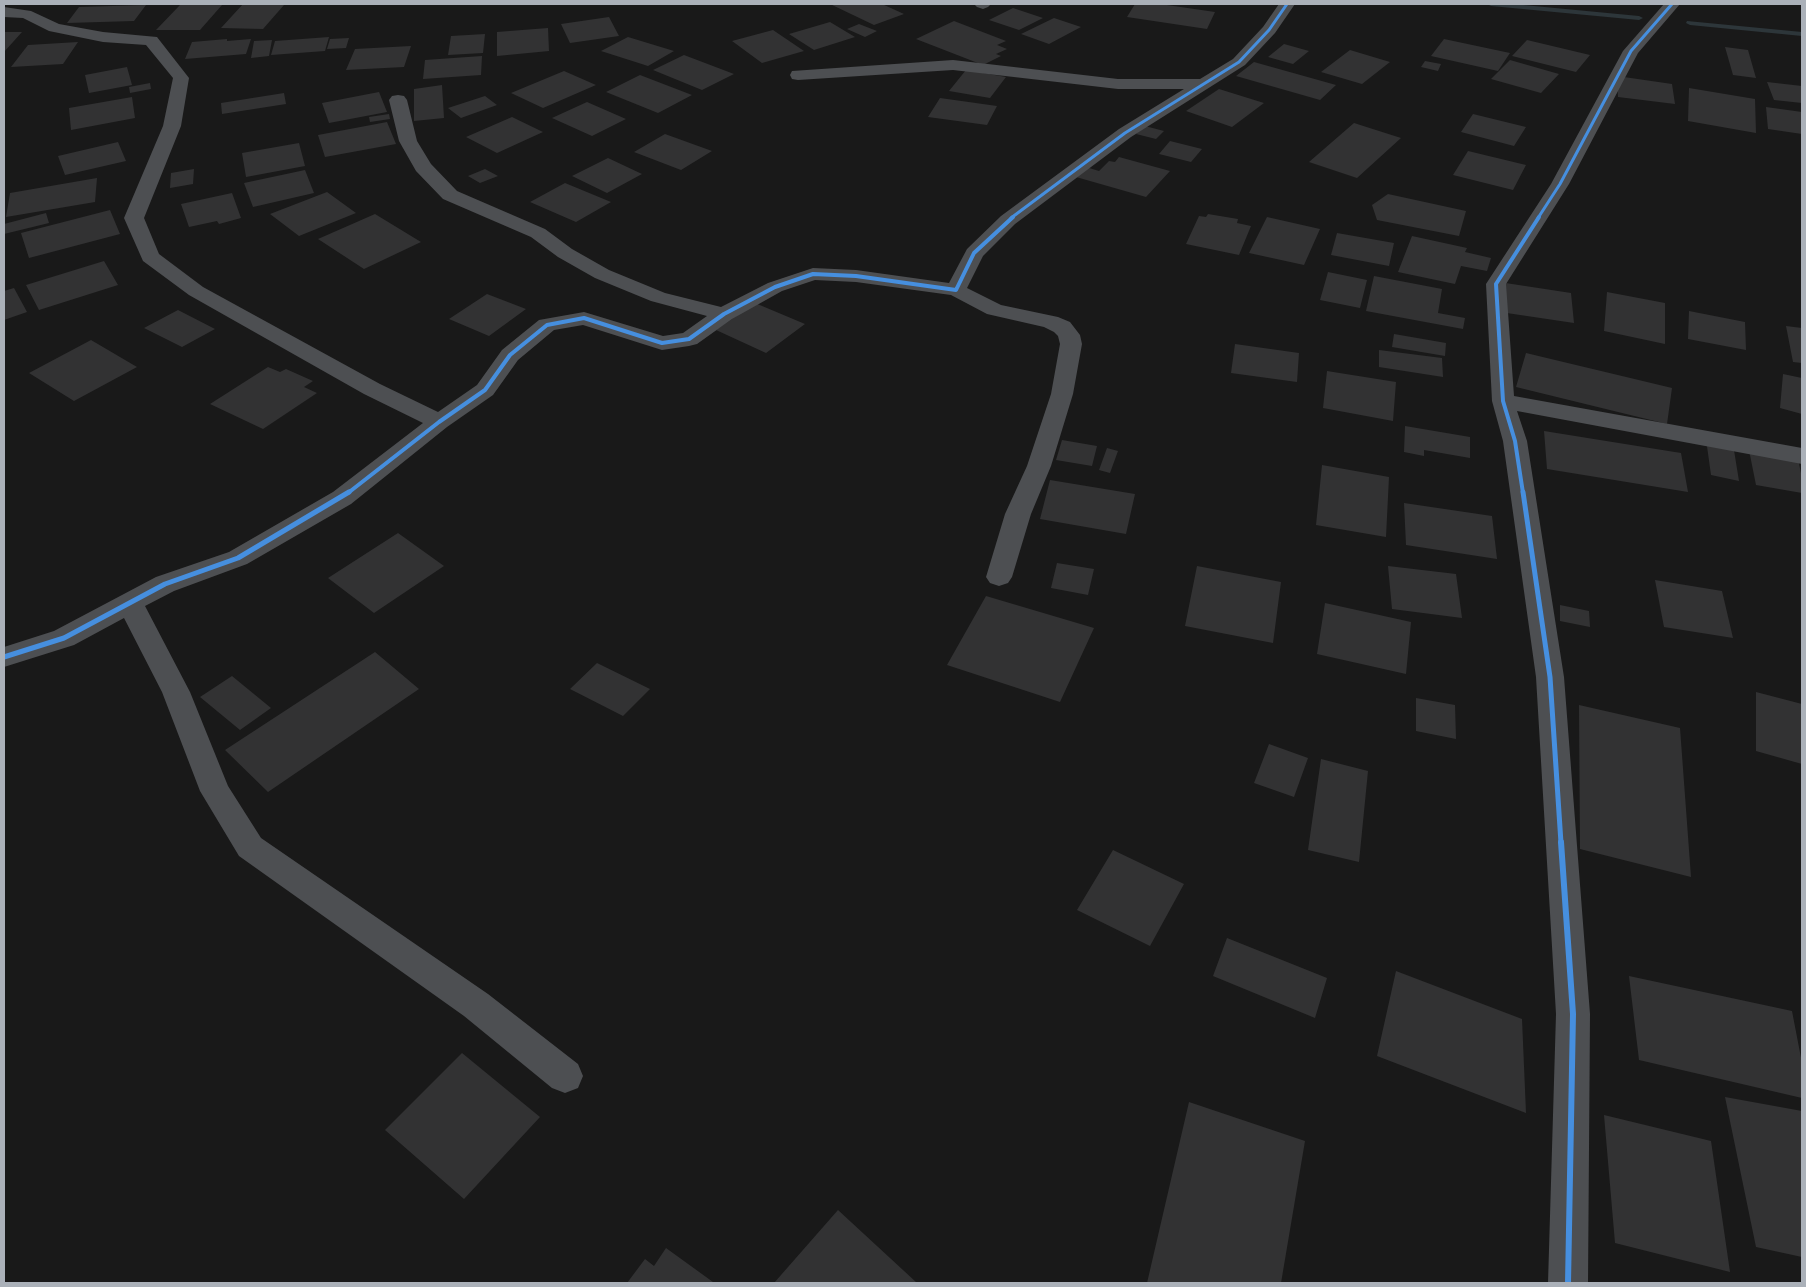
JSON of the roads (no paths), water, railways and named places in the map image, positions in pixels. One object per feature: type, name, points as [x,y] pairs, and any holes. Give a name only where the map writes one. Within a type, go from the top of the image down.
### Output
[{"type":"street","points":[[956,290],[974,253],[1008,220],[1125,132],[1238,62],[1269,30],[1282,4]]},
{"type":"street","points":[[1568,1283],[1573,1014],[1550,677],[1514,441],[1502,401],[1496,284],[1560,184],[1632,51],[1672,4]]},
{"type":"street","points":[[4,12],[26,14],[55,28],[65,30],[102,37],[151,40],[181,78],[172,126],[134,218],[150,257],[196,291],[372,389],[439,422]]},
{"type":"street","points":[[798,75],[953,65],[1118,84],[1205,84]]},
{"type":"street","points":[[398,100],[408,141],[423,167],[450,195],[538,233],[565,253],[602,274],[658,297],[724,314]]},
{"type":"street","points":[[4,657],[64,638],[165,584],[238,558],[342,498],[439,422],[484,390],[510,355],[547,325],[584,318],[662,343],[689,339],[724,314],[775,287],[813,274],[856,276],[956,290],[994,310],[1050,322],[1062,327],[1069,335],[1070,344],[1062,394],[1039,466],[1018,514],[999,577]]},
{"type":"street","points":[[1502,401],[1802,456]]},
{"type":"street","points":[[130,603],[176,692],[215,790],[250,847],[476,1005],[565,1076]]},
{"type":"waterway","points":[[1491,4],[1639,18]]},
{"type":"waterway","points":[[1690,23],[1802,34]]}]
